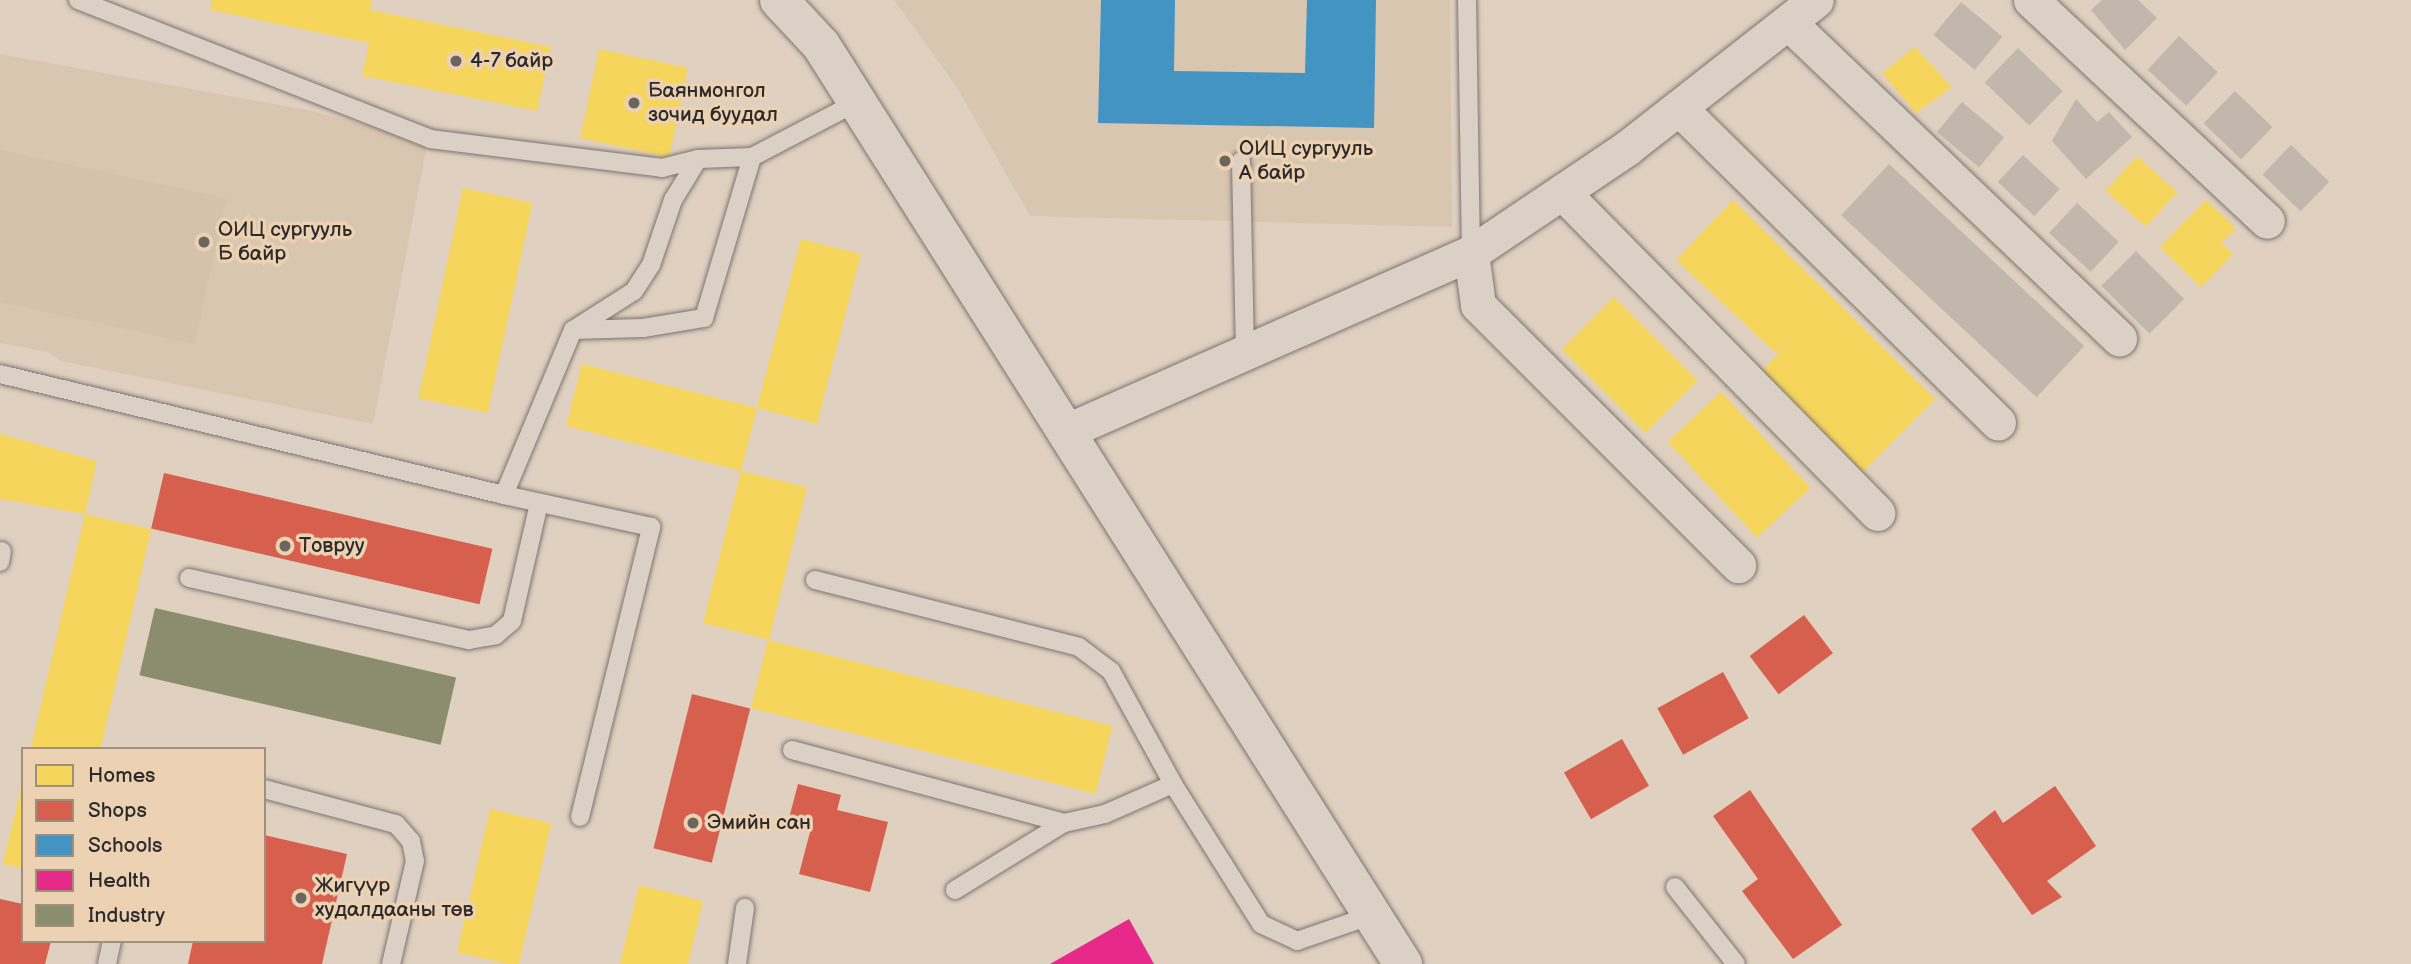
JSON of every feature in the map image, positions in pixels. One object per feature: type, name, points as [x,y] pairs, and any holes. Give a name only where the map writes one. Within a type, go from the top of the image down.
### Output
[{"type":"street","points":[[779,0],[821,45],[1068,431],[1403,964]]},
{"type":"street","points":[[1068,431],[1245,356],[1471,253],[1679,108],[1816,0]]},
{"type":"street","points":[[2031,0],[2267,221]]},
{"type":"street","points":[[1788,22],[2119,338]]},
{"type":"street","points":[[1679,108],[1998,423]]},
{"type":"street","points":[[1562,192],[1877,513]]},
{"type":"street","points":[[1471,253],[1478,305],[1738,565]]},
{"type":"lane","points":[[78,0],[430,139],[662,168],[698,159],[752,157],[858,103]]},
{"type":"lane","points":[[1467,0],[1471,253]]},
{"type":"lane","points":[[573,330],[643,328],[704,318],[752,157]]},
{"type":"lane","points":[[505,495],[573,330],[634,292],[651,265],[673,201],[698,159]]},
{"type":"lane","points":[[1241,161],[1245,356]]},
{"type":"lane","points":[[0,374],[539,503],[651,527],[580,817]]},
{"type":"lane","points":[[189,579],[468,639],[496,635],[513,621],[539,503]]},
{"type":"lane","points":[[815,580],[1079,647],[1111,671],[1173,784],[1261,924],[1297,941],[1372,915]]},
{"type":"lane","points":[[792,750],[1064,823]]},
{"type":"lane","points":[[955,890],[1064,823],[1105,814],[1173,784]]},
{"type":"lane","points":[[266,790],[396,824],[411,841],[415,861],[391,964]]},
{"type":"lane","points":[[1675,887],[1736,964]]},
{"type":"lane","points":[[737,964],[745,908]]},
{"type":"lane","points":[[107,964],[112,943]]},
{"type":"shaded area","name":"ОИЦ сургууль А байр","points":[[894,0],[1450,0],[1452,227],[1030,216],[956,86]]},
{"type":"shaded area","name":"ОИЦ сургууль Б байр","points":[[0,54],[307,110],[428,141],[373,424],[61,361],[48,352],[0,343]]},
{"type":"shaded area","points":[[0,150],[226,198],[195,344],[0,302]]},
{"type":"building: Homes","name":"4-7 байр","points":[[212,0],[372,0],[370,10],[551,47],[537,111],[362,76],[369,43],[210,10]]},
{"type":"building: Homes","points":[[1915,47],[1952,87],[1916,113],[1882,73]]},
{"type":"building: Homes","points":[[599,49],[688,68],[669,157],[580,138]]},
{"type":"building: Homes","points":[[2137,156],[2177,192],[2146,227],[2106,191]]},
{"type":"building: Homes","points":[[463,188],[532,203],[488,413],[418,398]]},
{"type":"building: Homes","points":[[1733,200],[1935,399],[1863,472],[1762,371],[1807,325],[1777,354],[1676,260]]},
{"type":"building: Homes","points":[[2206,200],[2236,229],[2221,243],[2233,254],[2201,287],[2160,247]]},
{"type":"building: Homes","points":[[801,239],[861,254],[817,424],[757,408]]},
{"type":"building: Homes","points":[[1614,297],[1697,380],[1645,433],[1562,349]]},
{"type":"building: Homes","points":[[582,364],[757,408],[741,471],[566,426]]},
{"type":"building: Homes","points":[[1721,392],[1810,488],[1757,538],[1668,442]]},
{"type":"building: Homes","points":[[0,434],[97,461],[85,514],[0,499]]},
{"type":"building: Homes","points":[[741,471],[807,487],[769,640],[703,623]]},
{"type":"building: Homes","points":[[85,514],[151,529],[101,747],[31,747]]},
{"type":"building: Homes","points":[[768,640],[1112,726],[1096,794],[751,708]]},
{"type":"building: Homes","points":[[21,788],[21,868],[3,864]]},
{"type":"building: Homes","points":[[490,809],[551,823],[519,964],[457,952]]},
{"type":"building: Homes","points":[[639,885],[703,901],[688,964],[620,964]]},
{"type":"building: Shops","points":[[164,473],[492,549],[480,604],[151,529]]},
{"type":"building: Shops","points":[[1804,615],[1833,653],[1779,694],[1750,656]]},
{"type":"building: Shops","points":[[1723,672],[1749,718],[1683,755],[1657,708]]},
{"type":"building: Shops","points":[[692,694],[750,709],[712,863],[654,848]]},
{"type":"building: Shops","points":[[1622,739],[1649,786],[1591,819],[1564,772]]},
{"type":"building: Shops","points":[[798,784],[841,795],[837,810],[888,822],[870,892],[799,874],[810,832],[787,826]]},
{"type":"building: Shops","points":[[2055,786],[2096,846],[2047,881],[2062,897],[2032,915],[1971,829],[1995,810],[2003,823]]},
{"type":"building: Shops","points":[[1750,790],[1842,925],[1793,959],[1742,891],[1758,879],[1713,816]]},
{"type":"building: Shops","name":"Жигүүр худалдааны төв","points":[[266,835],[347,854],[322,964],[188,964],[193,943],[266,943]]},
{"type":"building: Shops","points":[[0,899],[21,904],[21,943],[50,943],[45,964],[0,964]]},
{"type":"building: Schools","name":"ОИЦ сургууль А байр","points":[[1101,0],[1175,0],[1174,71],[1305,73],[1307,0],[1376,0],[1374,128],[1098,123]]},
{"type":"building: Health","points":[[1129,919],[1154,964],[1050,964]]},
{"type":"building: Industry","points":[[155,608],[456,678],[441,745],[139,675]]},
{"type":"building: Other","points":[[2102,0],[2138,0],[2157,18],[2125,50],[2091,10]]},
{"type":"building: Other","points":[[1961,2],[2002,37],[1975,70],[1933,35]]},
{"type":"building: Other","points":[[2179,36],[2218,72],[2186,106],[2148,70]]},
{"type":"building: Other","points":[[2018,48],[2063,91],[2029,126],[1985,83]]},
{"type":"building: Other","points":[[2235,91],[2272,127],[2241,159],[2204,123]]},
{"type":"building: Other","points":[[2076,99],[2097,122],[2109,112],[2132,137],[2086,179],[2052,141]]},
{"type":"building: Other","points":[[1962,102],[2004,137],[1979,167],[1937,132]]},
{"type":"building: Other","points":[[2291,145],[2329,182],[2301,211],[2263,174]]},
{"type":"building: Other","points":[[2023,155],[2060,189],[2034,216],[1998,182]]},
{"type":"building: Other","points":[[1889,164],[2084,346],[2037,397],[1841,215]]},
{"type":"building: Other","points":[[2077,203],[2119,242],[2091,272],[2049,233]]},
{"type":"building: Other","points":[[2136,251],[2184,299],[2149,334],[2101,286]]},
{"type":"place","name":"4-7 байр","points":[[456,61]]},
{"type":"place","name":"Баянмонгол зочид буудал","points":[[634,103]]},
{"type":"place","name":"ОИЦ сургууль А байр","points":[[1225,161]]},
{"type":"place","name":"ОИЦ сургууль Б байр","points":[[204,242]]},
{"type":"place","name":"Товруу","points":[[285,546]]},
{"type":"place","name":"Эмийн сан","points":[[693,823]]},
{"type":"place","name":"Жигүүр худалдааны төв","points":[[301,898]]}]
